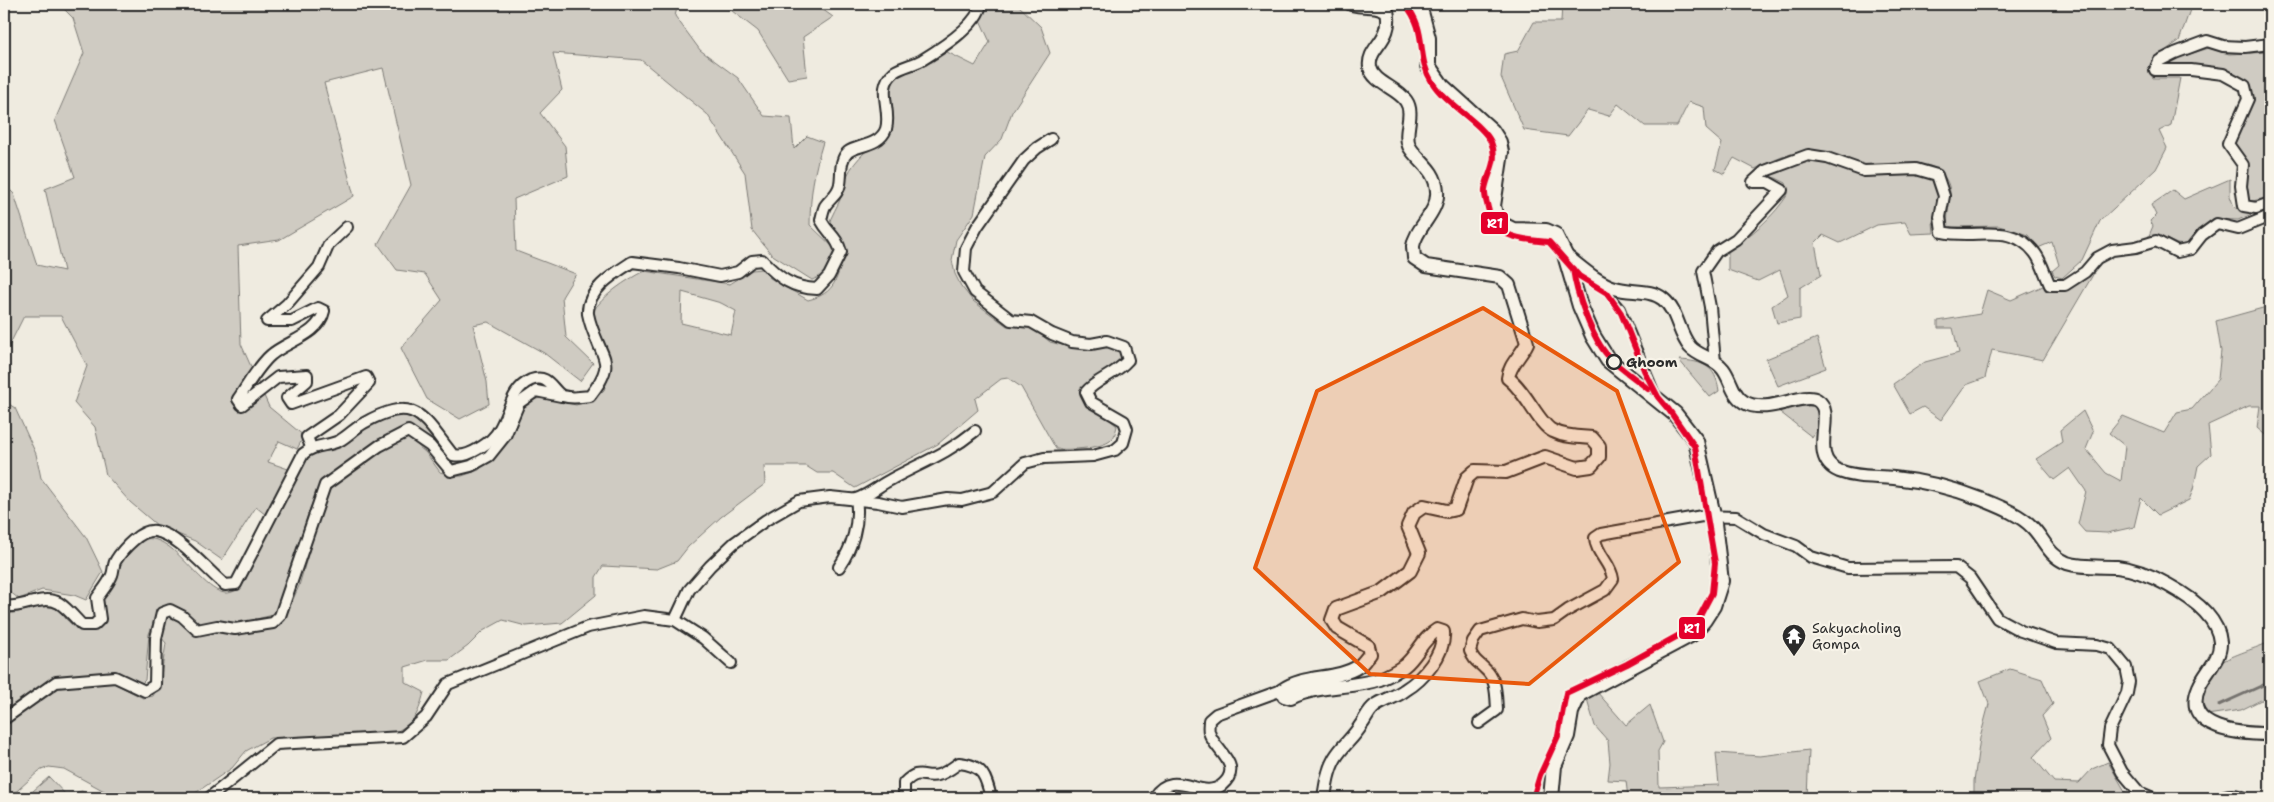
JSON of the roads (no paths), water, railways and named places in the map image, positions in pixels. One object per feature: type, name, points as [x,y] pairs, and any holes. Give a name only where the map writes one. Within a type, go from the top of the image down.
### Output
[{"type":"highway","points":[[1416,4],[1421,12],[1428,38],[1428,66],[1442,86],[1492,131],[1499,142],[1501,152],[1493,206],[1496,217],[1503,225],[1514,230],[1546,231],[1555,235],[1565,255],[1580,306],[1593,336],[1608,360],[1675,414],[1696,440],[1721,581],[1713,606],[1692,634],[1579,694],[1571,712],[1567,736],[1554,766],[1551,798]]},
{"type":"main road","points":[[1324,798],[1328,774],[1335,757],[1375,706],[1405,691],[1418,681],[1437,656],[1444,642],[1443,632],[1437,630],[1428,635],[1404,666],[1380,678],[1348,687],[1304,691],[1291,698],[1284,696],[1282,690],[1291,684],[1315,677],[1330,677],[1358,666],[1370,654],[1368,646],[1337,628],[1332,620],[1336,609],[1382,592],[1410,571],[1419,553],[1408,526],[1414,513],[1424,506],[1448,511],[1456,508],[1467,478],[1475,471],[1506,472],[1545,457],[1577,468],[1591,466],[1599,457],[1598,446],[1592,438],[1567,436],[1552,431],[1544,423],[1517,384],[1508,378],[1509,368],[1520,357],[1527,343],[1509,285],[1500,278],[1426,266],[1414,258],[1413,246],[1434,207],[1437,190],[1428,166],[1410,147],[1407,137],[1409,111],[1406,100],[1375,76],[1370,68],[1371,56],[1386,34],[1390,22],[1387,11],[1376,5],[1361,6],[1351,4]]},
{"type":"main road","points":[[1565,255],[1600,282],[1618,289],[1656,295],[1664,299],[1671,308],[1691,348],[1722,367],[1735,393],[1743,402],[1755,406],[1777,406],[1809,398],[1816,400],[1822,405],[1824,411],[1822,441],[1824,452],[1827,461],[1837,470],[1855,476],[1925,482],[1978,498],[2023,519],[2034,528],[2044,546],[2054,556],[2067,562],[2087,566],[2120,567],[2144,572],[2199,605],[2215,624],[2220,643],[2218,656],[2199,686],[2195,703],[2203,718],[2220,729],[2270,734]]},
{"type":"street","points":[[4,719],[56,682],[116,677],[145,691],[155,685],[156,638],[162,612],[170,610],[182,616],[197,630],[217,626],[235,629],[273,623],[280,616],[325,485],[379,446],[408,431],[430,446],[451,471],[471,466],[489,456],[505,436],[519,403],[536,391],[577,398],[590,396],[599,384],[605,367],[604,356],[591,327],[588,311],[592,297],[602,284],[632,262],[720,276],[738,272],[752,261],[762,260],[785,282],[802,288],[817,289],[829,276],[840,252],[837,239],[827,231],[821,220],[825,206],[840,186],[843,160],[849,151],[872,144],[886,131],[888,116],[884,92],[885,82],[894,72],[920,61],[972,23],[980,10],[981,4]]},
{"type":"street","points":[[2270,44],[2245,47],[2223,46],[2207,41],[2158,61],[2155,70],[2191,70],[2223,74],[2245,86],[2248,99],[2228,144],[2243,165],[2241,186],[2244,206],[2256,208],[2270,203]]},
{"type":"street","points":[[675,620],[689,590],[710,566],[734,543],[766,520],[799,501],[830,497],[856,499],[902,507],[948,499],[962,500],[993,492],[1025,463],[1044,458],[1093,456],[1115,450],[1124,443],[1127,429],[1124,421],[1091,402],[1086,392],[1092,385],[1103,381],[1128,360],[1124,348],[1107,341],[1091,344],[1072,342],[1052,334],[1031,322],[1011,320],[975,292],[964,272],[966,248],[977,227],[1024,160],[1051,139]]},
{"type":"street","points":[[1715,362],[1710,307],[1703,271],[1717,251],[1736,239],[1782,190],[1768,182],[1753,182],[1765,171],[1808,155],[1827,158],[1864,171],[1916,169],[1936,175],[1944,196],[1940,217],[1942,232],[1958,236],[1999,233],[2018,237],[2036,254],[2050,285],[2065,285],[2085,272],[2097,258],[2112,250],[2136,247],[2156,241],[2177,252],[2191,250],[2202,236],[2217,224],[2238,229],[2270,216]]},
{"type":"street","points":[[311,447],[307,437],[339,415],[369,382],[366,377],[291,404],[286,398],[307,381],[307,376],[278,377],[242,405],[238,399],[270,355],[307,334],[323,318],[324,311],[318,308],[292,321],[267,320],[287,304],[319,267],[329,244],[347,227]]},
{"type":"street","points":[[4,606],[11,607],[46,599],[59,603],[82,625],[94,625],[100,618],[97,598],[112,576],[114,562],[127,546],[141,535],[153,530],[185,547],[225,585],[236,584],[303,454],[311,447],[339,441],[363,423],[386,413],[407,408],[418,413],[427,422],[453,455],[462,457],[490,441],[501,427],[509,405],[520,389],[530,381],[539,378],[548,382],[561,396]]},
{"type":"street","points":[[856,499],[870,494],[888,481],[954,448],[975,431]]},
{"type":"street","points":[[839,567],[846,556],[855,531],[858,509],[856,499]]},
{"type":"street","points":[[1479,723],[1497,710],[1496,692],[1492,677],[1485,668],[1475,662],[1470,651],[1473,641],[1480,631],[1522,619],[1537,622],[1554,620],[1568,610],[1605,590],[1613,579],[1612,568],[1596,546],[1595,538],[1601,534],[1709,515],[1736,518],[1764,534],[1796,546],[1811,557],[1848,568],[1956,567],[1970,578],[1997,618],[2021,631],[2056,643],[2097,645],[2111,649],[2126,667],[2129,682],[2127,693],[2110,729],[2108,745],[2122,772],[2139,792],[2153,798]]},
{"type":"street","points":[[209,798],[276,744],[403,737],[426,717],[448,684],[588,627],[644,616],[675,620],[703,638],[731,663]]},
{"type":"street","points":[[1152,798],[1165,786],[1174,783],[1202,790],[1220,787],[1228,779],[1231,769],[1228,760],[1209,733],[1209,720],[1216,714],[1282,690]]},
{"type":"street","points":[[904,798],[904,783],[911,777],[921,773],[935,776],[947,772],[959,763],[972,764],[984,775],[991,798]]},
{"type":"street","points":[[2222,798],[2237,795],[2245,798]]},
{"type":"waterway","points":[[2219,705],[2270,682]]},
{"type":"railway","points":[[1573,269],[1587,316],[1604,350],[1621,368],[1658,397]]},
{"type":"railway","points":[[1607,293],[1623,307],[1661,399]]},
{"type":"place","name":"Ghoom","points":[[1614,362]]},
{"type":"place","name":"Sakyacholing Gompa","points":[[1794,657]]}]
